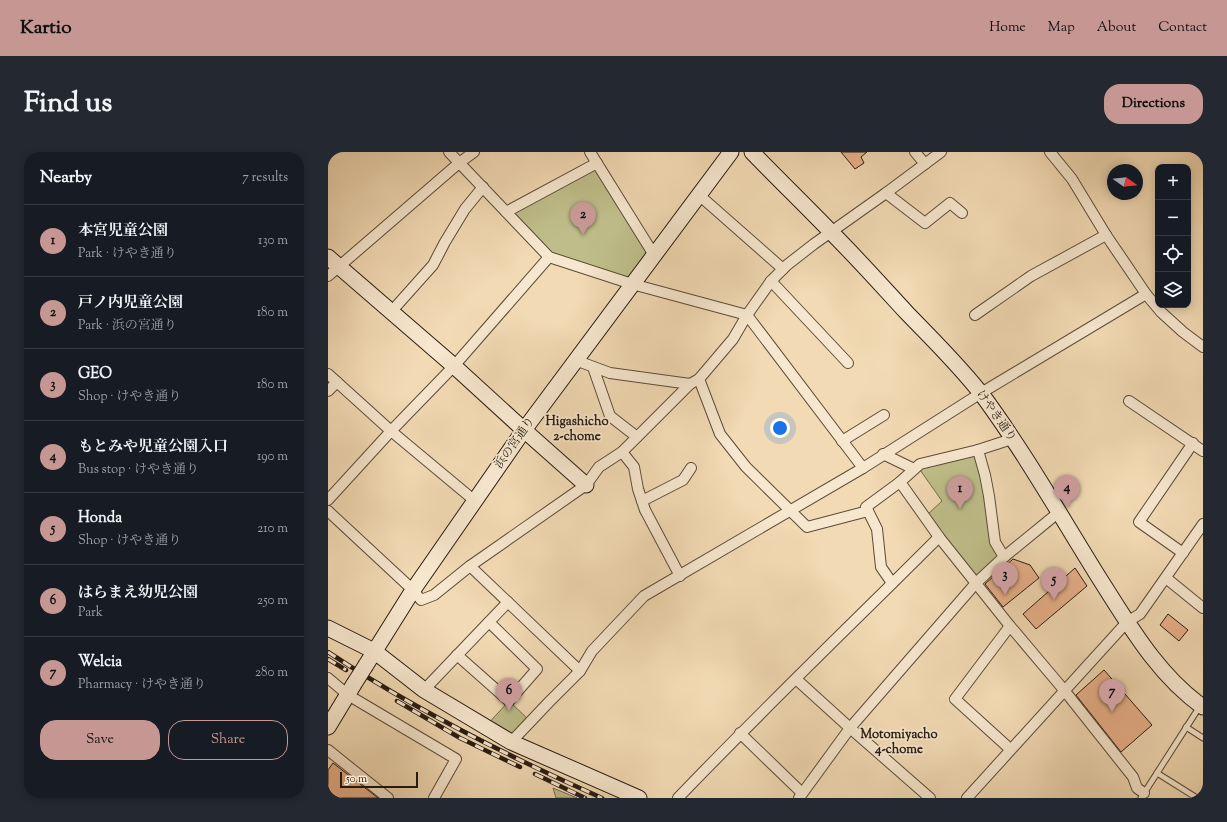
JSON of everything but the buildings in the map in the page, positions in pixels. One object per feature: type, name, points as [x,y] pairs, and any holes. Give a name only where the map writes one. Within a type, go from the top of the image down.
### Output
[{"type":"street","points":[[449,152],[549,257],[632,284],[747,315],[863,468]]},
{"type":"street","points":[[474,152],[332,267],[391,312],[586,484]]},
{"type":"street","points":[[590,152],[654,255]]},
{"type":"street","name":"浜の宮通り","points":[[328,727],[413,590],[524,430],[731,152]]},
{"type":"street","name":"けやき通り","points":[[752,152],[937,343],[981,393],[1059,512],[1127,622],[1155,661],[1170,678],[1202,706]]},
{"type":"street","points":[[916,152],[925,164]]},
{"type":"street","points":[[328,511],[413,590],[421,600],[434,595],[470,566],[586,484],[599,467],[622,452],[690,384],[699,379],[733,339],[747,315],[771,281],[783,269],[814,244],[941,152]]},
{"type":"street","points":[[1050,152],[1072,179],[1106,235],[1146,294],[1161,312],[1203,348]]},
{"type":"street","points":[[506,212],[597,163]]},
{"type":"street","points":[[391,312],[433,265],[444,242],[465,209],[483,188]]},
{"type":"street","points":[[886,193],[925,223],[950,203],[962,213]]},
{"type":"street","points":[[699,195],[783,269]]},
{"type":"street","points":[[975,315],[1031,276],[1106,235]]},
{"type":"street","points":[[328,500],[391,431],[454,366],[549,257]]},
{"type":"street","points":[[771,281],[848,363]]},
{"type":"street","points":[[511,742],[580,671],[592,651],[644,596],[863,468],[981,393],[1146,294]]},
{"type":"street","points":[[575,360],[610,374],[690,384]]},
{"type":"street","points":[[593,367],[610,416],[637,438]]},
{"type":"street","points":[[328,374],[391,431],[475,501]]},
{"type":"street","points":[[699,379],[720,434],[746,466],[807,527],[868,511]]},
{"type":"street","points":[[328,391],[337,382]]},
{"type":"street","points":[[1129,401],[1203,450]]},
{"type":"street","points":[[842,441],[884,415]]},
{"type":"street","points":[[892,583],[881,567],[877,530],[866,507],[900,482],[920,464],[978,450],[1012,439]]},
{"type":"street","points":[[1183,553],[1139,522],[1193,443]]},
{"type":"street","points":[[978,450],[988,489],[995,542],[1004,557]]},
{"type":"street","points":[[622,452],[634,467],[645,510],[680,576]]},
{"type":"street","points":[[883,454],[914,469]]},
{"type":"street","points":[[642,501],[683,480],[691,468]]},
{"type":"street","points":[[900,482],[939,537],[1133,777],[1142,796]]},
{"type":"street","points":[[740,733],[800,795],[850,728],[976,583],[1004,557],[1059,512]]},
{"type":"street","points":[[967,798],[1127,622],[1140,614],[1203,524]]},
{"type":"street","points":[[678,798],[740,733],[939,537]]},
{"type":"street","points":[[470,566],[580,671]]},
{"type":"street","points":[[1166,578],[1203,608]]},
{"type":"street","points":[[424,690],[508,602]]},
{"type":"street","points":[[457,655],[509,701],[537,669],[489,622]]},
{"type":"street","points":[[1010,626],[955,699],[1010,750]]},
{"type":"street","points":[[328,628],[374,651],[424,690],[511,742],[639,798]]},
{"type":"street","points":[[328,678],[351,690],[456,759],[434,798]]},
{"type":"street","points":[[796,679],[930,798]]},
{"type":"street","points":[[328,750],[388,798]]},
{"type":"lane","points":[[1142,796],[1186,727],[1202,706]]},
{"type":"lane","points":[[1186,727],[1203,738]]},
{"type":"lane","points":[[1157,773],[1196,798]]},
{"type":"shaded area","points":[[597,163],[649,255],[632,284],[549,257],[510,215]]},
{"type":"shaded area","points":[[974,452],[983,478],[999,557],[977,577],[927,515],[942,501],[920,470],[928,464]]},
{"type":"shaded area","points":[[509,701],[530,721],[511,742],[486,726]]},
{"type":"shaded area","points":[[553,788],[577,798],[556,798]]},
{"type":"railway","points":[[328,652],[394,693],[462,731],[602,798]]},
{"type":"railway","points":[[328,659],[346,670]]},
{"type":"railway","points":[[397,701],[460,738],[520,767]]},
{"type":"railway","points":[[535,774],[585,798]]},
{"type":"place","name":"戸ノ内児童公園","points":[[583,235]]},
{"type":"place","name":"もとみや児童公園入口","points":[[1067,508]]},
{"type":"place","name":"本宮児童公園","points":[[960,509]]},
{"type":"place","name":"GEO","points":[[1005,595]]},
{"type":"place","name":"Honda","points":[[1054,600]]},
{"type":"place","name":"はらまえ幼児公園","points":[[509,711]]},
{"type":"place","name":"Welcia","points":[[1112,712]]},
{"type":"district","name":"Higashicho 2-chome","points":[[577,430]]},
{"type":"district","name":"Motomiyacho 4-chome","points":[[899,742]]}]
